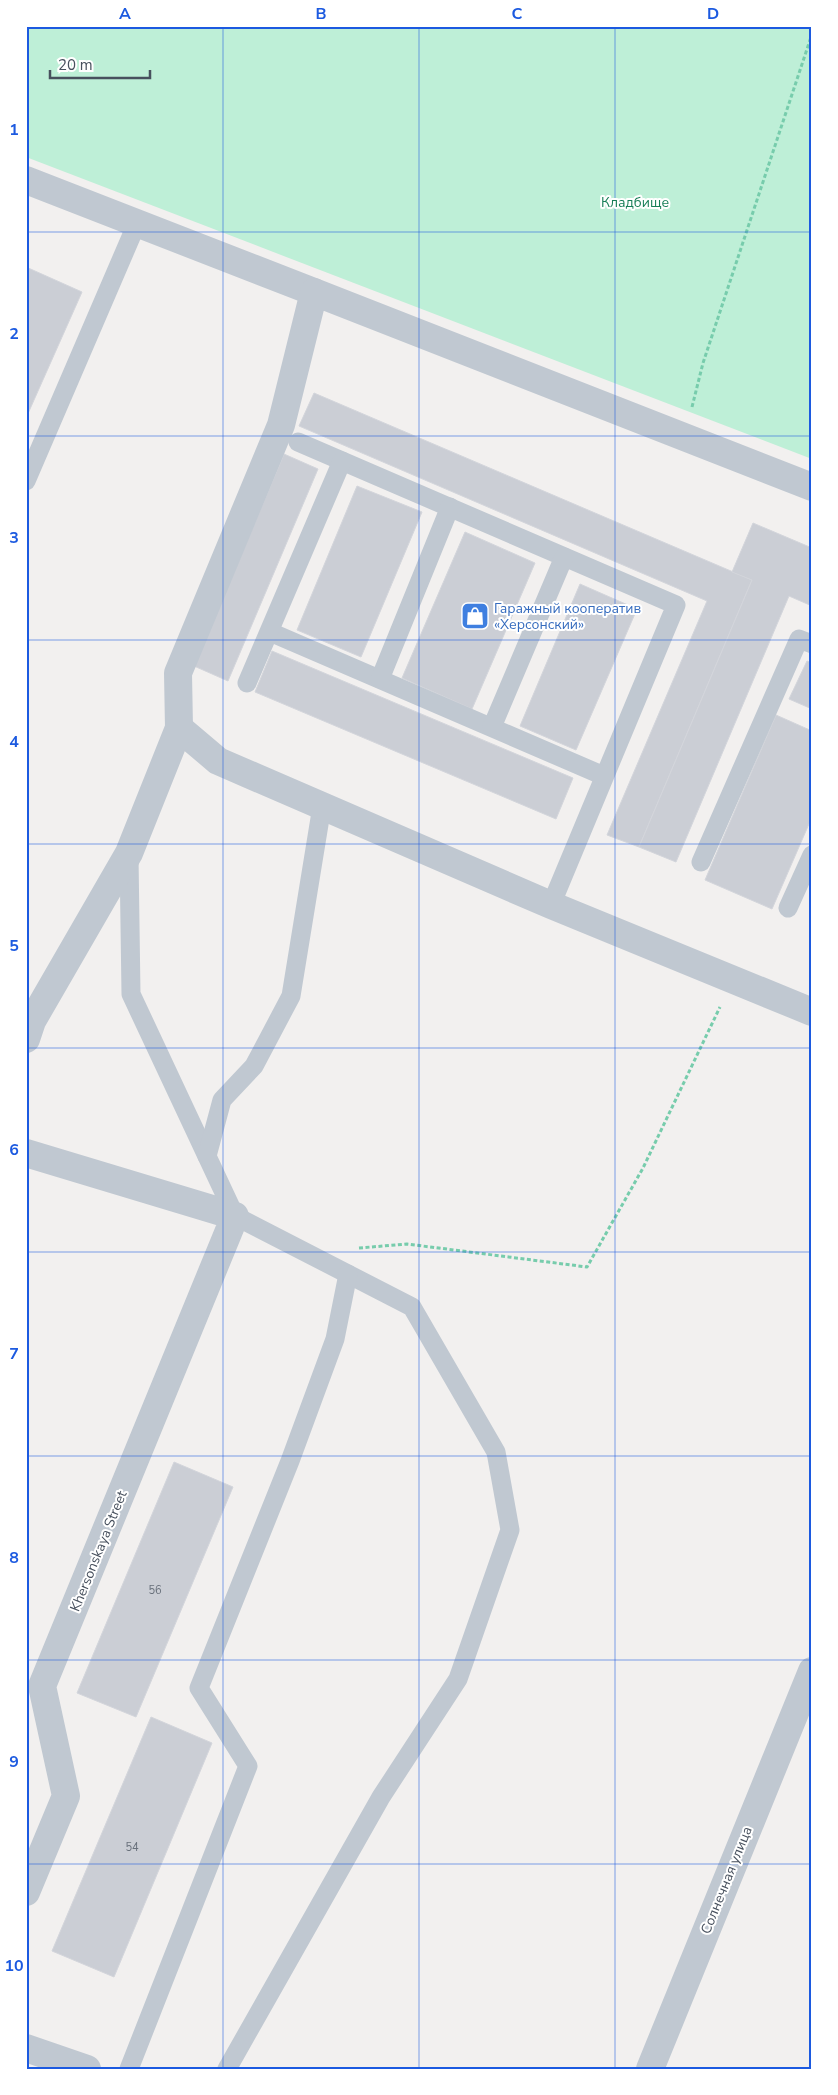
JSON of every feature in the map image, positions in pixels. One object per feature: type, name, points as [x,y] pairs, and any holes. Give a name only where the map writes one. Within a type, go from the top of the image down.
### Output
[{"type":"street","points":[[26,180],[812,486]]},
{"type":"street","points":[[26,1039],[32,1021],[129,854],[179,728],[178,673],[281,425],[314,292]]},
{"type":"street","points":[[179,728],[218,761],[551,905],[812,1012]]},
{"type":"street","points":[[26,1153],[236,1216]]},
{"type":"street","name":"Khersonskaya Street","points":[[26,1892],[66,1796],[42,1686],[236,1216]]},
{"type":"street","name":"Солнечная улица","points":[[650,2069],[807,1682]]},
{"type":"street","points":[[26,2048],[87,2069]]},
{"type":"lane","points":[[26,481],[137,223]]},
{"type":"lane","points":[[298,442],[676,605],[551,905]]},
{"type":"lane","points":[[246,683],[270,632],[342,461]]},
{"type":"lane","points":[[380,679],[450,507]]},
{"type":"lane","points":[[492,728],[564,557]]},
{"type":"lane","points":[[270,632],[604,776]]},
{"type":"lane","points":[[701,862],[799,639],[812,644]]},
{"type":"lane","points":[[207,1156],[222,1100],[254,1066],[291,996],[322,806]]},
{"type":"lane","points":[[129,854],[130,994],[236,1216],[412,1307],[496,1452],[510,1530],[458,1679],[381,1796],[226,2069]]},
{"type":"lane","points":[[788,908],[810,864]]},
{"type":"lane","points":[[129,2069],[248,1766],[199,1688],[290,1461],[335,1339],[348,1274]]},
{"type":"path","points":[[683,437],[703,364],[812,34]]},
{"type":"path","points":[[306,1252],[407,1244],[587,1267],[643,1168],[733,980]]},
{"type":"green space","name":"Кладбище","points":[[26,26],[812,26],[812,459],[26,157]]},
{"type":"building","points":[[26,267],[82,292],[26,418]]},
{"type":"building","points":[[314,393],[752,580],[639,847],[607,835],[707,601],[299,426]]},
{"type":"building","points":[[284,454],[318,469],[228,681],[194,666]]},
{"type":"building","points":[[357,486],[422,512],[361,657],[297,630]]},
{"type":"building","points":[[753,523],[812,548],[812,606],[789,596],[676,862],[639,847],[752,580],[732,572]]},
{"type":"building","points":[[465,532],[535,563],[472,709],[402,678]]},
{"type":"building","points":[[580,584],[637,609],[576,750],[520,726]]},
{"type":"building","points":[[272,651],[573,778],[556,819],[255,692]]},
{"type":"building","points":[[807,661],[812,663],[812,709],[789,699]]},
{"type":"building","points":[[776,715],[812,731],[812,817],[772,909],[705,880]]},
{"type":"building","points":[[174,1462],[233,1487],[136,1717],[77,1693]]},
{"type":"building","points":[[151,1717],[212,1743],[114,1977],[52,1951]]},
{"type":"place","name":"Гаражный кооператив «Херсонский»","points":[[475,616]]}]
